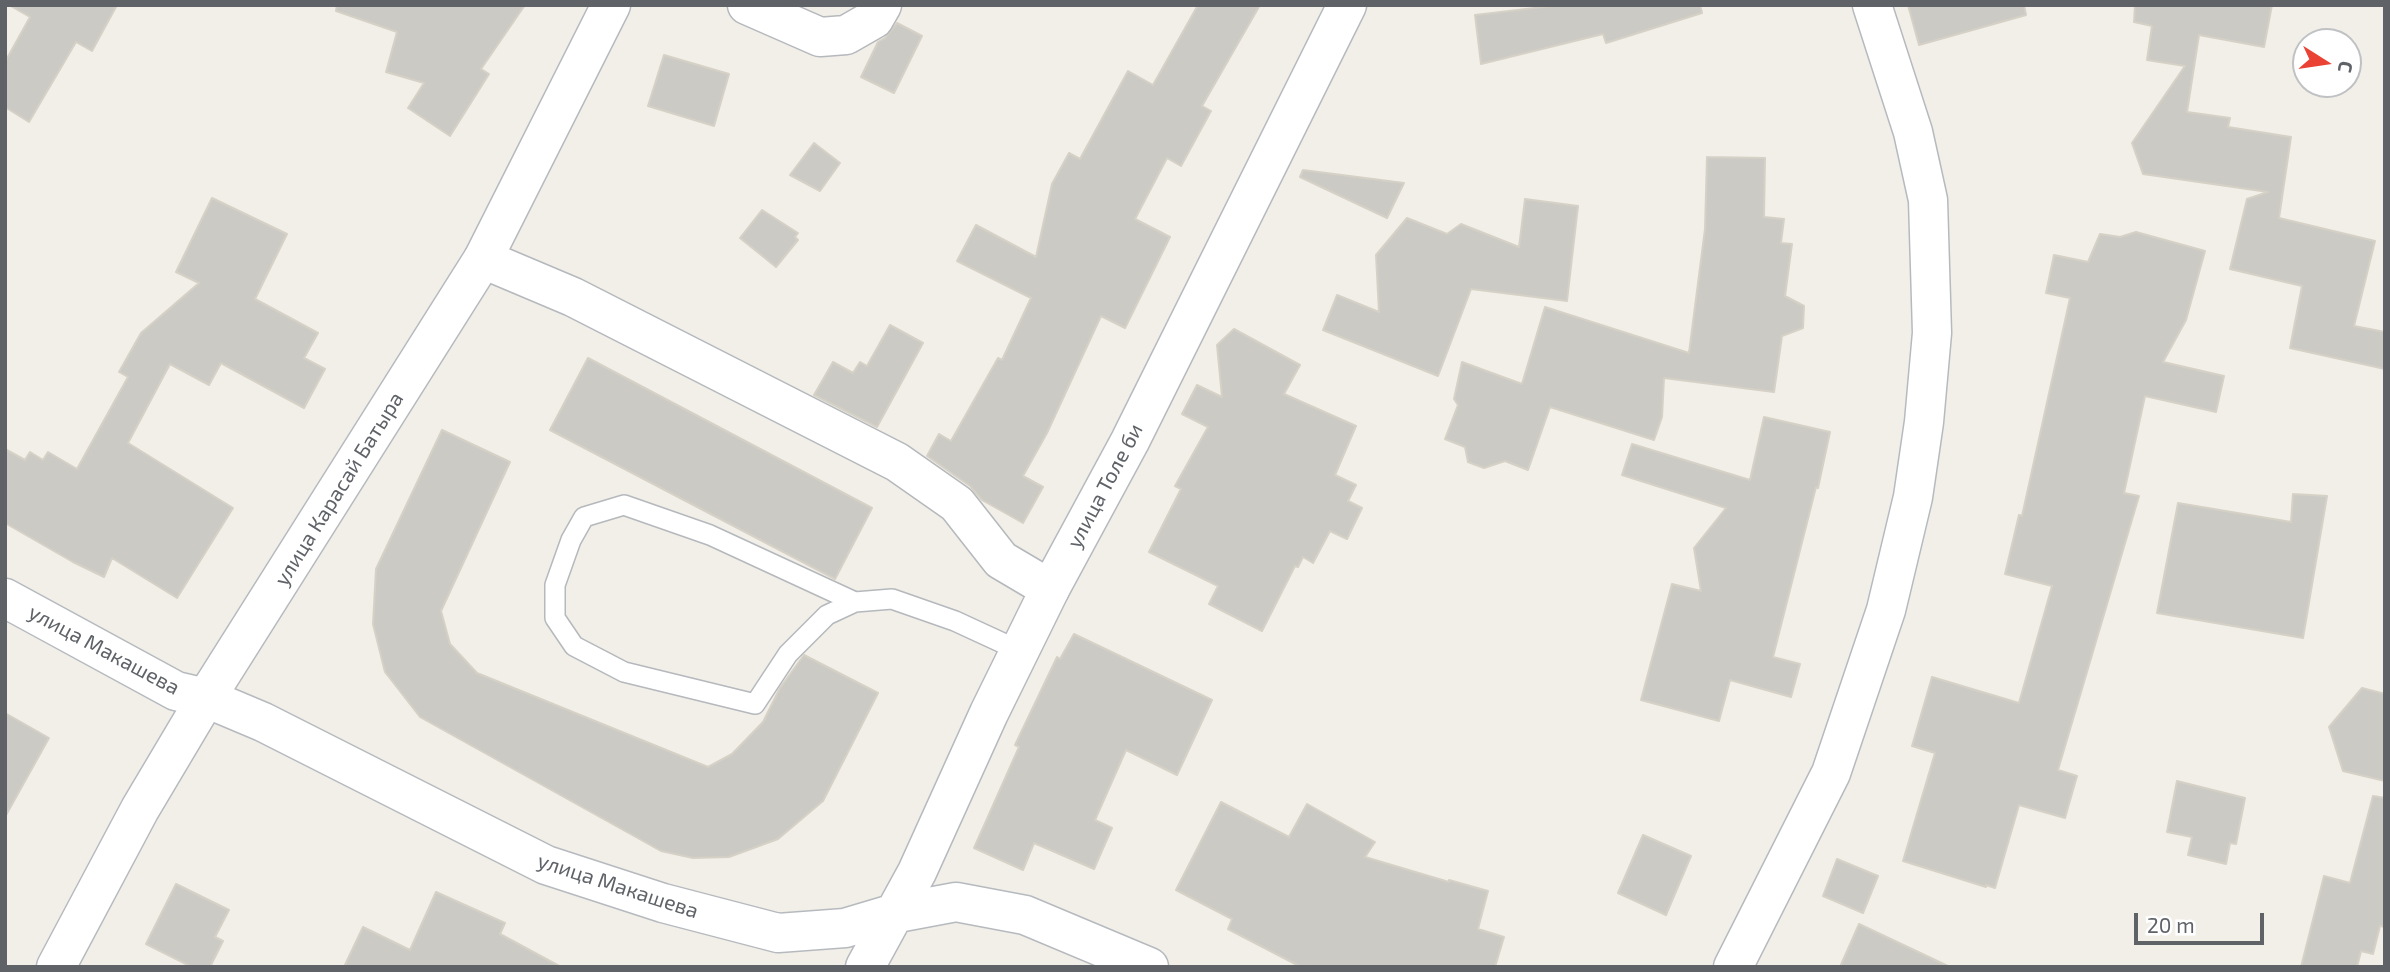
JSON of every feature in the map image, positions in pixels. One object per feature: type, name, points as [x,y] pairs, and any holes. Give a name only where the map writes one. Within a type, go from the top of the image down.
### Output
[{"type":"street","name":"улица Карасай Батыра","points":[[56,967],[140,809],[206,698],[483,260],[611,5]]},
{"type":"street","points":[[747,5],[820,37],[846,34],[874,19],[882,5]]},
{"type":"street","name":"улица Толе би","points":[[865,967],[892,914],[918,872],[989,713],[1050,589],[1130,441],[1347,5]]},
{"type":"street","points":[[1733,967],[1835,762],[1886,610],[1913,497],[1922,435],[1932,333],[1928,200],[1913,132],[1872,5]]},
{"type":"street","points":[[483,260],[573,297],[897,463],[957,504],[1001,560],[1050,589]]},
{"type":"street","name":"улица Макашева","points":[[5,598],[176,691],[206,698],[263,722],[546,865],[663,903],[778,933],[845,928],[892,914],[956,902],[1025,915],[1149,967]]},
{"type":"lane","points":[[855,602],[710,535],[624,505],[584,517],[555,585],[555,618],[574,646],[624,672],[755,704],[788,654],[827,615],[855,602],[892,599],[955,621],[1020,651]]},
{"type":"building","points":[[9,5],[117,5],[92,51],[76,42],[29,122],[5,107],[5,62],[30,17]]},
{"type":"building","points":[[337,5],[525,5],[481,69],[489,74],[450,136],[408,108],[424,83],[386,72],[397,32],[336,11]]},
{"type":"building","points":[[1198,5],[1260,5],[1202,106],[1211,111],[1181,166],[1167,158],[1135,219],[1170,237],[1125,328],[1101,316],[1047,433],[1023,476],[1043,487],[1023,523],[982,500],[970,486],[927,456],[939,434],[951,441],[998,358],[1002,360],[1031,298],[957,261],[976,225],[1036,257],[1052,184],[1069,153],[1080,159],[1128,71],[1153,85]]},
{"type":"building","points":[[1560,5],[1700,5],[1702,13],[1606,43],[1603,34],[1481,64],[1475,15]]},
{"type":"building","points":[[1908,5],[2024,5],[2026,15],[1919,45]]},
{"type":"building","points":[[2135,5],[2272,5],[2264,47],[2199,35],[2187,112],[2230,118],[2228,127],[2291,137],[2279,218],[2375,241],[2354,326],[2385,332],[2385,369],[2290,348],[2302,286],[2230,269],[2247,199],[2268,192],[2143,174],[2132,143],[2185,66],[2147,60],[2152,26],[2134,22]]},
{"type":"building","points":[[897,23],[922,36],[894,93],[861,77],[878,42],[885,38]]},
{"type":"building","points":[[664,55],[729,74],[714,126],[648,106]]},
{"type":"building","points":[[814,143],[840,163],[820,191],[790,175]]},
{"type":"building","points":[[1707,157],[1765,158],[1764,217],[1784,219],[1781,243],[1792,244],[1785,296],[1804,306],[1803,328],[1782,336],[1774,392],[1664,378],[1662,417],[1654,440],[1550,407],[1528,470],[1505,461],[1484,468],[1468,462],[1465,447],[1445,439],[1458,405],[1454,399],[1462,362],[1522,384],[1545,307],[1689,353],[1705,229]]},
{"type":"building","points":[[1303,170],[1404,183],[1387,218],[1300,177]]},
{"type":"building","points":[[212,198],[287,234],[255,299],[318,333],[304,358],[325,369],[304,408],[221,363],[209,385],[170,364],[128,443],[233,508],[177,598],[112,558],[104,577],[5,523],[5,449],[25,460],[30,452],[43,460],[48,452],[77,469],[128,377],[119,372],[141,333],[199,283],[176,272]]},
{"type":"building","points":[[1525,199],[1578,206],[1567,301],[1471,289],[1438,376],[1323,330],[1337,295],[1379,312],[1376,255],[1407,218],[1447,234],[1461,224],[1519,247]]},
{"type":"building","points":[[762,210],[798,233],[795,237],[798,240],[776,267],[740,238]]},
{"type":"building","points":[[2136,232],[2205,251],[2186,320],[2163,362],[2224,376],[2216,412],[2145,396],[2124,493],[2139,496],[2058,770],[2077,776],[2065,818],[2019,805],[1995,888],[1986,887],[1903,861],[1935,753],[1912,746],[1932,677],[2019,703],[2052,586],[2005,574],[2019,515],[2022,516],[2070,298],[2046,293],[2054,255],[2088,262],[2100,234],[2120,237]]},
{"type":"building","points":[[890,325],[923,343],[877,427],[814,395],[833,362],[853,373],[860,362],[867,366]]},
{"type":"building","points":[[1234,329],[1300,365],[1284,394],[1356,426],[1335,475],[1356,485],[1348,501],[1362,508],[1347,539],[1330,531],[1313,563],[1303,557],[1298,567],[1295,566],[1262,631],[1209,604],[1218,586],[1149,552],[1181,489],[1175,486],[1208,427],[1182,414],[1197,385],[1222,397],[1217,345]]},
{"type":"building","points":[[588,358],[872,508],[835,579],[550,430]]},
{"type":"building","points":[[1764,417],[1830,432],[1818,488],[1816,487],[1773,657],[1800,664],[1791,697],[1730,680],[1719,721],[1641,700],[1672,584],[1701,591],[1694,548],[1726,508],[1622,475],[1632,444],[1750,480]]},
{"type":"building","points":[[442,430],[510,462],[441,611],[450,644],[477,673],[708,767],[732,754],[763,722],[780,688],[804,655],[878,693],[823,801],[778,839],[729,857],[693,858],[661,851],[420,717],[385,672],[373,624],[376,569]]},
{"type":"building","points":[[2293,494],[2327,496],[2303,638],[2157,613],[2178,503],[2291,522]]},
{"type":"building","points":[[1074,634],[1212,700],[1177,775],[1126,750],[1095,820],[1112,828],[1094,869],[1034,843],[1023,870],[974,848],[1019,747],[1015,745],[1057,657],[1060,659]]},
{"type":"building","points":[[2362,688],[2385,694],[2385,781],[2343,771],[2329,727]]},
{"type":"building","points":[[5,713],[49,738],[5,817]]},
{"type":"building","points":[[2177,781],[2245,798],[2236,844],[2230,843],[2226,864],[2188,855],[2192,837],[2167,832]]},
{"type":"building","points":[[2373,796],[2385,798],[2385,927],[2380,926],[2373,954],[2361,951],[2357,967],[2301,967],[2324,876],[2350,883]]},
{"type":"building","points":[[1221,802],[1289,837],[1307,804],[1375,842],[1365,857],[1488,891],[1478,929],[1504,937],[1495,967],[1301,967],[1228,929],[1232,919],[1176,890]]},
{"type":"building","points":[[1643,835],[1691,856],[1666,915],[1618,893]]},
{"type":"building","points":[[1837,859],[1878,876],[1863,913],[1823,896]]},
{"type":"building","points":[[176,884],[229,910],[215,937],[223,941],[210,967],[192,967],[146,944]]},
{"type":"building","points":[[436,892],[505,923],[500,934],[561,967],[344,967],[363,927],[410,950]]},
{"type":"building","points":[[1859,924],[1950,967],[1840,967]]}]
